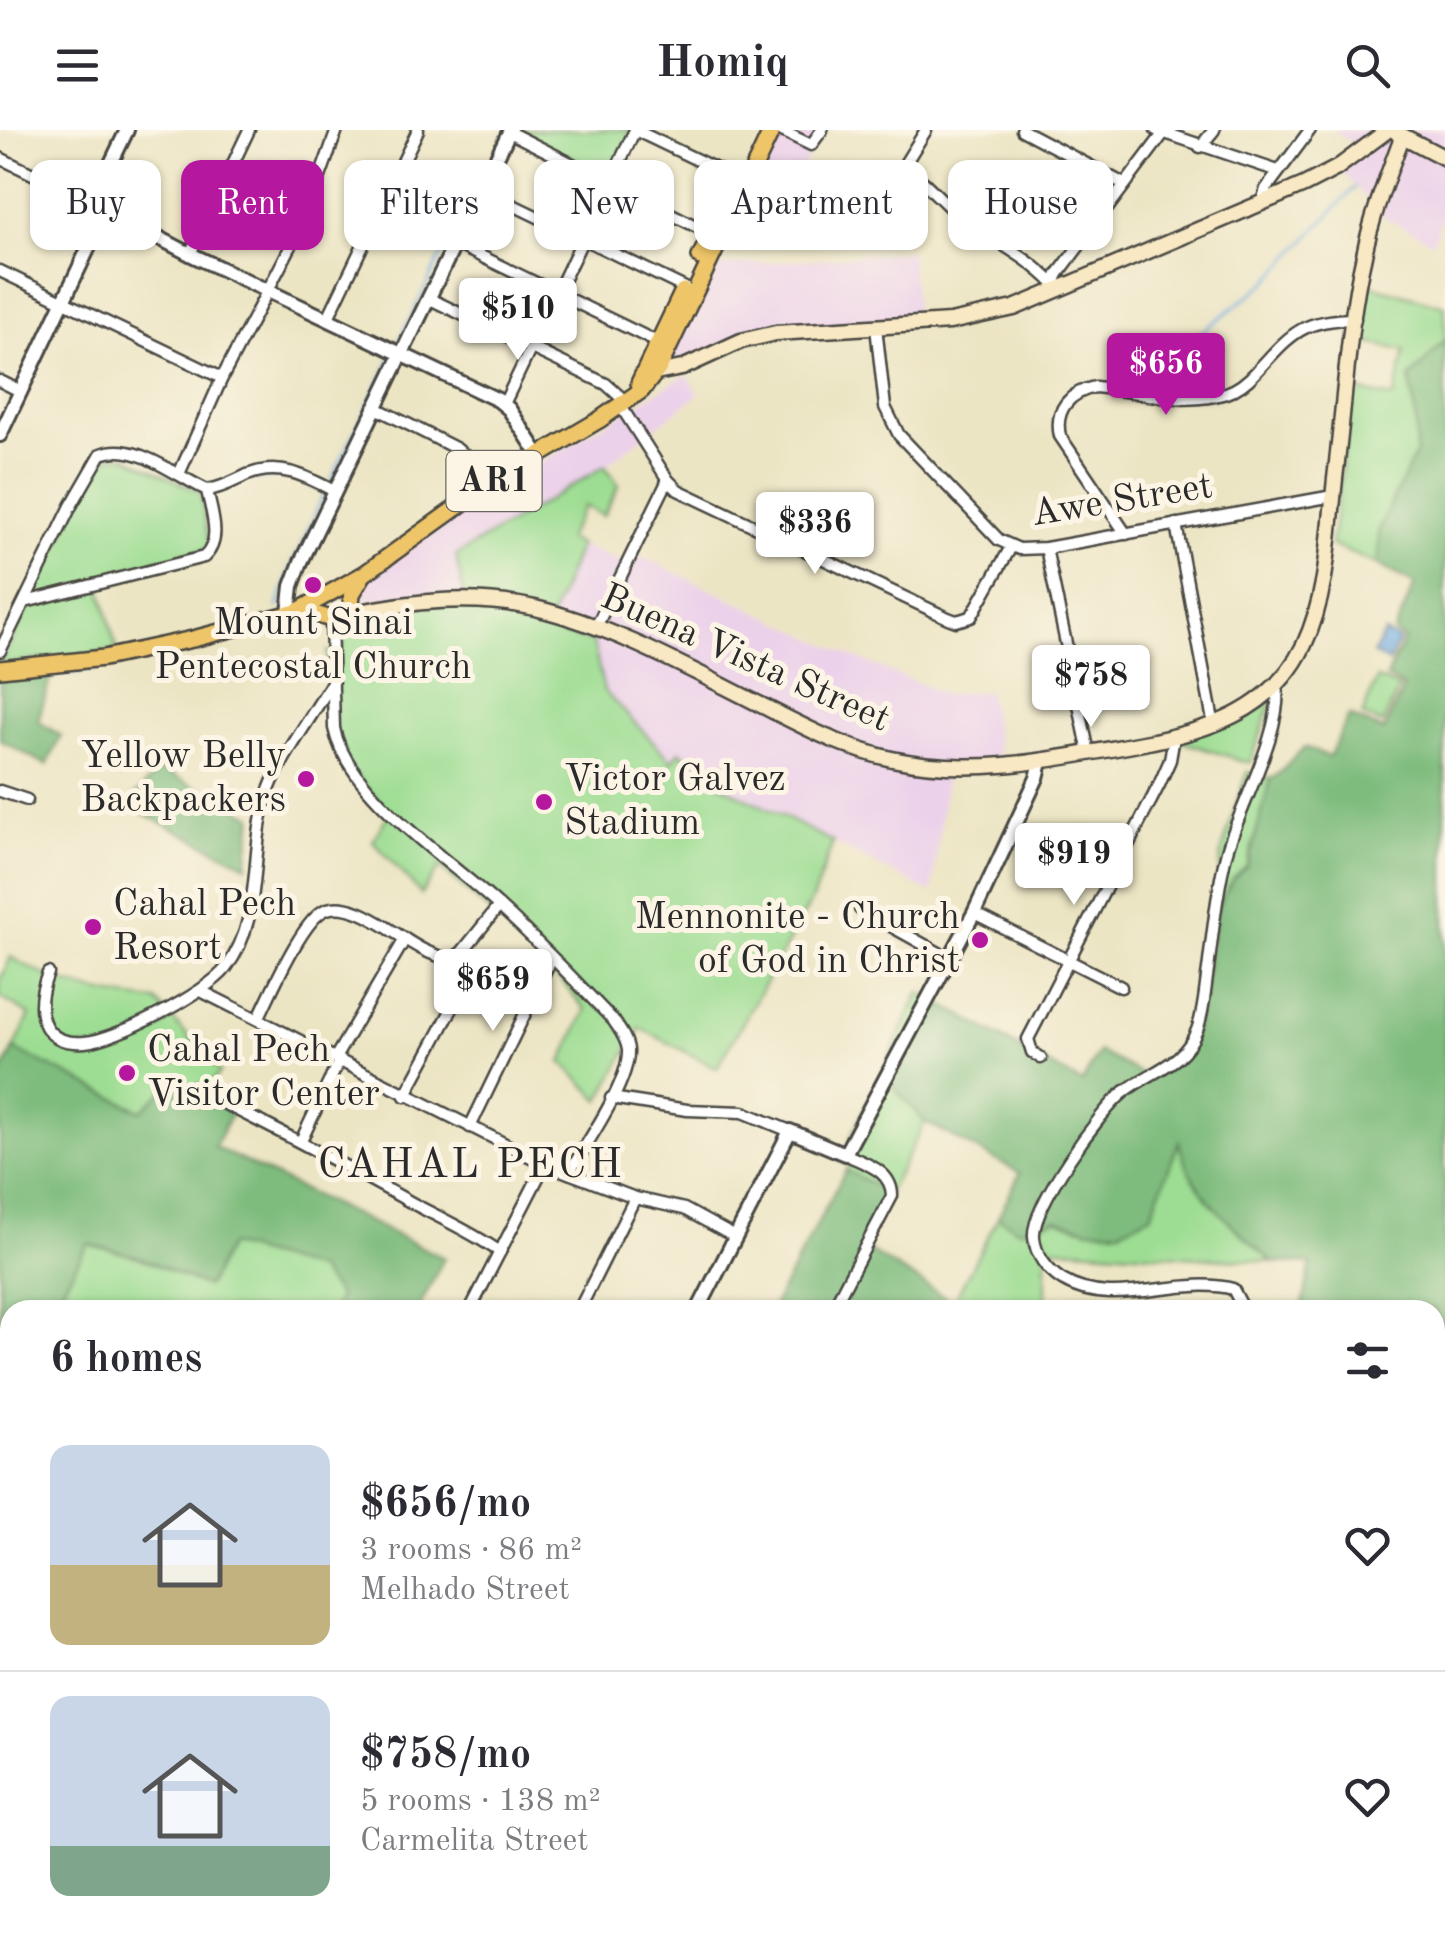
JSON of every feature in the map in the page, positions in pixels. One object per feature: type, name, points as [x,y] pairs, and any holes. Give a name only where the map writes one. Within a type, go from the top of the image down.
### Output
[{"type":"highway","name":"AR1","points":[[747,160],[761,130]]},
{"type":"highway","name":"AR1","points":[[759,160],[776,130]]},
{"type":"highway","name":"AR1","points":[[625,401],[707,250]]},
{"type":"highway","name":"AR1","points":[[0,669],[104,658],[193,640],[292,613],[364,574],[485,487],[647,385],[656,374],[710,250]]},
{"type":"highway","name":"AR1","points":[[292,613],[342,611],[364,574]]},
{"type":"highway","points":[[343,592],[342,611],[322,604],[331,593],[343,592]]},
{"type":"main road","points":[[1422,146],[1423,130]]},
{"type":"main road","points":[[656,374],[776,333],[979,317],[1014,308],[1323,176],[1393,132],[1442,154]]},
{"type":"main road","name":"Buena Vista Street","points":[[342,611],[439,601],[534,608],[663,656],[812,731],[862,751],[910,762],[999,767],[1174,738],[1214,726],[1243,712],[1277,686],[1301,651],[1312,625],[1324,571],[1368,238],[1393,132]]},
{"type":"street","points":[[113,160],[127,130]]},
{"type":"street","points":[[190,254],[249,130]]},
{"type":"street","points":[[179,474],[222,378],[312,202],[337,130]]},
{"type":"street","points":[[327,320],[418,130]]},
{"type":"street","points":[[620,160],[635,130],[696,160]]},
{"type":"street","points":[[776,130],[811,145],[822,130]]},
{"type":"street","points":[[908,160],[926,130]]},
{"type":"street","points":[[1022,130],[1124,184]]},
{"type":"street","points":[[1200,146],[1214,130]]},
{"type":"street","points":[[1261,204],[1278,171],[1310,130]]},
{"type":"street","points":[[494,160],[509,131],[566,160]]},
{"type":"street","points":[[1055,288],[1058,274],[1162,131],[1278,171]]},
{"type":"street","points":[[0,158],[30,173]]},
{"type":"street","points":[[928,185],[959,216],[1017,252],[1055,288]]},
{"type":"street","points":[[161,239],[504,404],[539,456]]},
{"type":"street","points":[[0,435],[87,250]]},
{"type":"street","points":[[292,613],[295,577],[451,250]]},
{"type":"street","points":[[469,250],[658,343]]},
{"type":"street","points":[[504,404],[577,250]]},
{"type":"street","points":[[607,250],[684,288]]},
{"type":"street","points":[[0,271],[222,378]]},
{"type":"street","points":[[428,298],[606,384],[625,401],[668,480],[678,490],[956,621],[965,620],[976,610],[1011,547]]},
{"type":"street","points":[[1126,534],[1064,445],[1058,428],[1068,400],[1095,387],[1160,398],[1228,392],[1248,380],[1299,328],[1323,320],[1355,319]]},
{"type":"street","name":"Awe Street","points":[[876,327],[883,396],[893,426],[988,531],[1011,547],[1046,548],[1333,496]]},
{"type":"street","points":[[0,381],[20,391]]},
{"type":"street","points":[[374,407],[458,449],[485,487]]},
{"type":"street","points":[[0,650],[70,506],[101,454],[108,450],[126,452],[208,490]]},
{"type":"street","points":[[208,490],[252,473],[280,470],[301,474],[334,491]]},
{"type":"street","points":[[596,628],[668,480]]},
{"type":"street","points":[[26,602],[204,557],[214,544],[215,534],[208,490]]},
{"type":"street","points":[[1176,524],[1214,726]]},
{"type":"street","points":[[1046,548],[1088,753]]},
{"type":"street","points":[[342,611],[332,683],[337,742],[350,767],[388,808],[499,906],[624,1035],[626,1063],[569,1174]]},
{"type":"street","points":[[48,973],[40,992],[41,1016],[56,1035],[78,1042],[107,1036],[201,990],[227,967],[245,933],[269,790],[332,683]]},
{"type":"street","points":[[1239,1300],[1233,1289],[1211,1284],[1110,1294],[1065,1282],[1044,1265],[1033,1236],[1042,1203],[1098,1123],[1122,1093],[1183,1056],[1198,1028],[1228,850],[1266,742],[1277,704],[1277,686]]},
{"type":"street","points":[[1041,1058],[1032,1052],[1028,1039],[1159,785],[1174,738]]},
{"type":"street","points":[[845,1154],[974,913],[1041,762]]},
{"type":"street","points":[[0,792],[27,800]]},
{"type":"street","points":[[258,1019],[306,930],[324,909],[363,914],[432,956],[453,959],[499,906]]},
{"type":"street","points":[[860,909],[950,959]]},
{"type":"street","points":[[974,913],[1121,987]]},
{"type":"street","points":[[301,1142],[337,1059],[404,939]]},
{"type":"street","points":[[470,1127],[552,958]]},
{"type":"street","points":[[405,1096],[461,992],[461,973],[453,959]]},
{"type":"street","points":[[201,990],[545,1164],[635,1198],[684,1209],[736,1237]]},
{"type":"street","points":[[191,1087],[436,1216],[467,1228],[500,1252]]},
{"type":"street","points":[[611,1098],[687,1110],[743,1112],[885,1174],[892,1182],[892,1196],[837,1300]]},
{"type":"street","points":[[708,1300],[790,1131]]},
{"type":"street","points":[[475,1300],[545,1164]]},
{"type":"street","points":[[584,1300],[635,1198]]},
{"type":"shaded area","points":[[778,130],[825,130],[807,160],[764,160]]},
{"type":"shaded area","points":[[1333,130],[1445,130],[1445,208],[1433,242],[1383,216],[1335,165],[1357,146]]},
{"type":"shaded area","points":[[910,252],[917,325],[763,331],[672,365],[669,361],[714,267]]},
{"type":"shaded area","points":[[687,374],[699,394],[605,466],[457,556],[464,596],[370,601],[358,594],[376,574],[479,500]]},
{"type":"shaded area","points":[[579,545],[630,567],[638,555],[849,655],[947,695],[988,691],[1001,766],[947,766],[932,893],[706,778],[681,752],[673,761],[604,691],[592,643],[546,630]]},
{"type":"green space","points":[[521,130],[629,130],[630,135],[618,160],[570,160],[519,134]]},
{"type":"green space","points":[[1367,284],[1445,306],[1445,340],[1410,378],[1416,452],[1379,529],[1378,565],[1331,545],[1353,390],[1394,398],[1405,351],[1359,341]]},
{"type":"green space","points":[[1445,340],[1445,1300],[1304,1300],[1311,1264],[1272,1262],[1243,1236],[1193,1178],[1179,1142],[1151,1215],[1120,1230],[1089,1229],[1056,1219],[1019,1230],[998,1217],[1020,1173],[925,1122],[891,1084],[932,999],[1082,1083],[1099,1052],[1142,1074],[1176,1063],[1196,1027],[1217,908],[1233,879],[1247,866],[1271,779],[1305,747],[1329,757],[1349,716],[1384,731],[1404,687],[1386,678],[1404,639],[1394,633],[1415,584],[1378,565],[1379,529],[1416,452],[1410,378]]},
{"type":"green space","points":[[125,456],[200,492],[210,548],[99,580],[117,651],[0,665],[96,467],[108,457]]},
{"type":"green space","points":[[605,466],[619,485],[603,516],[584,506],[567,539],[579,545],[546,630],[593,642],[604,691],[672,761],[680,751],[707,778],[833,842],[812,900],[717,1068],[640,1028],[600,1100],[562,1062],[586,1010],[540,957],[440,867],[421,894],[373,841],[390,811],[354,774],[335,741],[327,681],[328,652],[341,651],[347,622],[383,614],[380,601],[464,596],[456,556]]},
{"type":"green space","points":[[52,673],[38,721],[61,736],[47,765],[0,740],[0,674]]},
{"type":"green space","points":[[1377,679],[1399,688],[1383,724],[1362,715]]},
{"type":"green space","points":[[1278,685],[1250,763],[1170,738],[1222,723]]},
{"type":"green space","points":[[160,769],[253,816],[247,865],[126,805]]},
{"type":"green space","points":[[1247,772],[1271,779],[1247,866],[1233,880],[1217,908],[1221,854]]},
{"type":"green space","points":[[11,957],[81,988],[156,1001],[220,1072],[203,1096],[142,1111],[14,1049],[30,1015],[0,997],[0,980]]},
{"type":"green space","points":[[920,992],[932,999],[891,1084],[925,1122],[888,1193],[846,1170],[859,1145],[850,1139]]},
{"type":"green space","points":[[14,1049],[141,1111],[178,1077],[232,1112],[214,1147],[444,1258],[423,1300],[338,1300],[318,1270],[229,1245],[207,1287],[139,1257],[88,1244],[56,1300],[0,1300],[0,1076]]},
{"type":"green space","points":[[1179,1140],[1207,1199],[1272,1262],[1046,1247],[1046,1300],[954,1300],[998,1217],[1019,1229],[1056,1219],[1089,1229],[1151,1215]]},
{"type":"green space","points":[[846,1170],[888,1193],[861,1246],[950,1300],[776,1300]]},
{"type":"green space","points":[[88,1244],[139,1257],[206,1287],[229,1244],[318,1270],[340,1298],[339,1300],[56,1300]]},
{"type":"water","points":[[1384,633],[1399,640],[1389,662],[1373,654]]},
{"type":"waterway","points":[[1183,346],[1267,282],[1355,187]]},
{"type":"waterway","points":[[397,345],[444,250]]},
{"type":"waterway","points":[[331,481],[392,356]]},
{"type":"waterway","points":[[251,479],[287,476]]},
{"type":"waterway","points":[[299,480],[323,492]]},
{"type":"waterway","points":[[278,607],[325,492]]},
{"type":"waterway","points":[[948,623],[967,629],[978,619]]},
{"type":"waterway","points":[[36,672],[77,672],[103,666]]},
{"type":"place","name":"Mount Sinai Pentecostal Church","points":[[313,585]]},
{"type":"place","name":"Yellow Belly Backpackers","points":[[306,779]]},
{"type":"place","name":"Victor Galvez Stadium","points":[[544,802]]},
{"type":"place","name":"Cahal Pech Resort","points":[[93,927]]},
{"type":"place","name":"Mennonite - Church of God in Christ","points":[[980,940]]},
{"type":"place","name":"Cahal Pech Visitor Center","points":[[127,1073]]},
{"type":"district","name":"CAHAL PECH","points":[[471,1166]]}]
